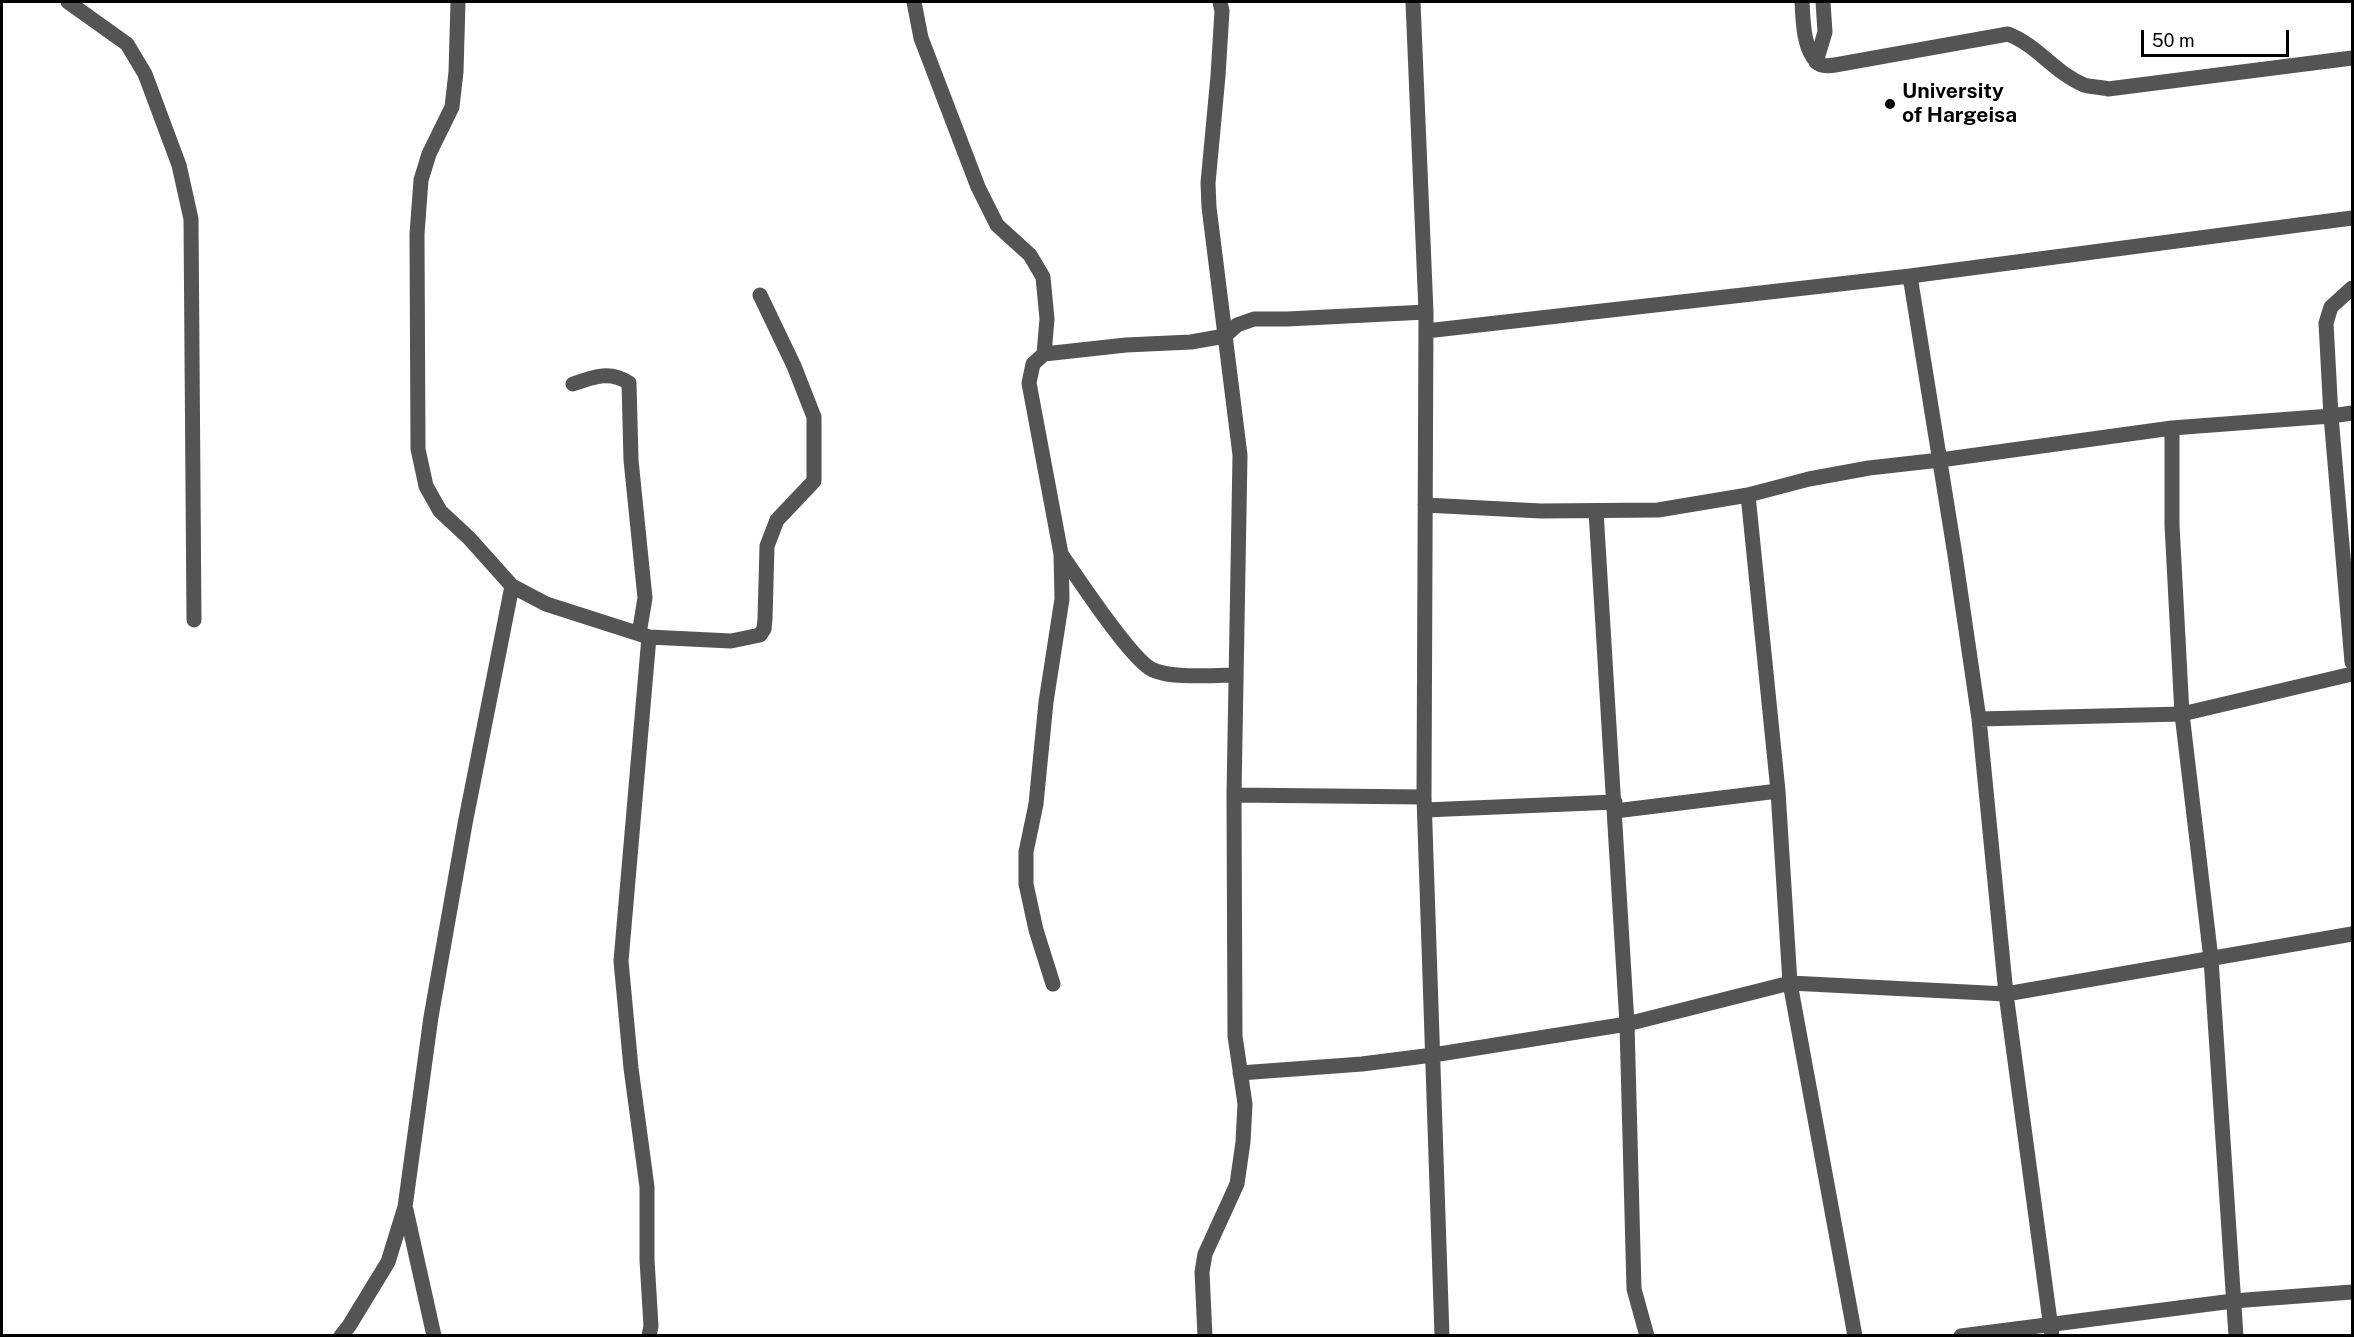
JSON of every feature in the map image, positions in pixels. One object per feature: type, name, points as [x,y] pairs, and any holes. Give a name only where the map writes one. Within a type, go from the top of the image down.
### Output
[{"type":"street","points":[[68,2],[128,44],[145,74],[179,165],[191,219],[194,620]]},
{"type":"street","points":[[458,2],[456,72],[452,107],[429,154],[421,180],[417,234],[418,449],[426,486],[440,512],[469,538],[512,586],[546,604],[644,635],[731,641],[760,635],[764,629],[765,619],[767,546],[777,520],[814,481],[814,417],[794,366],[760,295]]},
{"type":"street","points":[[914,2],[921,38],[978,187],[997,225],[1030,255],[1043,277],[1047,319],[1044,354]]},
{"type":"street","points":[[1205,1335],[1202,1272],[1205,1254],[1237,1184],[1245,1104],[1235,1036],[1234,795],[1240,455],[1209,207],[1208,183],[1218,76],[1222,11],[1220,2]]},
{"type":"street","points":[[1413,2],[1426,312],[1425,803],[1442,1335]]},
{"type":"street","points":[[1802,2],[1803,34],[1816,62],[1823,66],[2008,34],[2023,40],[2065,74],[2085,85],[2108,89],[2352,58]]},
{"type":"street","points":[[1816,62],[1826,32],[1822,2]]},
{"type":"street","points":[[1426,331],[1910,276],[2352,218]]},
{"type":"street","points":[[1910,276],[1978,719],[2006,994],[2051,1329]]},
{"type":"street","points":[[2352,288],[2331,307],[2326,323],[2331,416],[2352,662]]},
{"type":"street","points":[[1053,984],[1036,930],[1026,884],[1026,852],[1036,804],[1046,702],[1062,599],[1061,554],[1029,383],[1033,364],[1044,354],[1126,345],[1191,342],[1225,336],[1237,325],[1254,319],[1287,320],[1426,312]]},
{"type":"street","points":[[573,384],[600,375],[619,376],[629,383],[633,482],[645,598],[621,961],[631,1068],[647,1187],[647,1260],[651,1326],[649,1335]]},
{"type":"street","points":[[1425,505],[1541,512],[1658,510],[1748,495],[1809,479],[1869,468],[2172,428],[2331,416],[2352,412]]},
{"type":"street","points":[[2172,428],[2172,525],[2182,714],[2211,959],[2236,1335]]},
{"type":"street","points":[[1748,495],[1778,791],[1790,983],[1855,1335]]},
{"type":"street","points":[[1596,512],[1627,1024],[1634,1289],[1647,1335]]},
{"type":"street","points":[[1061,554],[1131,651],[1147,667],[1155,671],[1175,674],[1236,675]]},
{"type":"street","points":[[341,1335],[349,1326],[388,1262],[405,1207],[433,1005],[465,825],[512,586]]},
{"type":"street","points":[[1978,719],[2182,714],[2352,674]]},
{"type":"street","points":[[1234,795],[1425,803],[1615,807],[1778,791]]},
{"type":"street","points":[[1240,1073],[1362,1064],[1627,1024],[1790,983],[2006,994],[2352,934]]},
{"type":"street","points":[[405,1207],[434,1335]]},
{"type":"street","points":[[1961,1335],[2051,1329],[2233,1301],[2352,1292]]},
{"type":"place","name":"University of Hargeisa","points":[[1890,104]]}]
